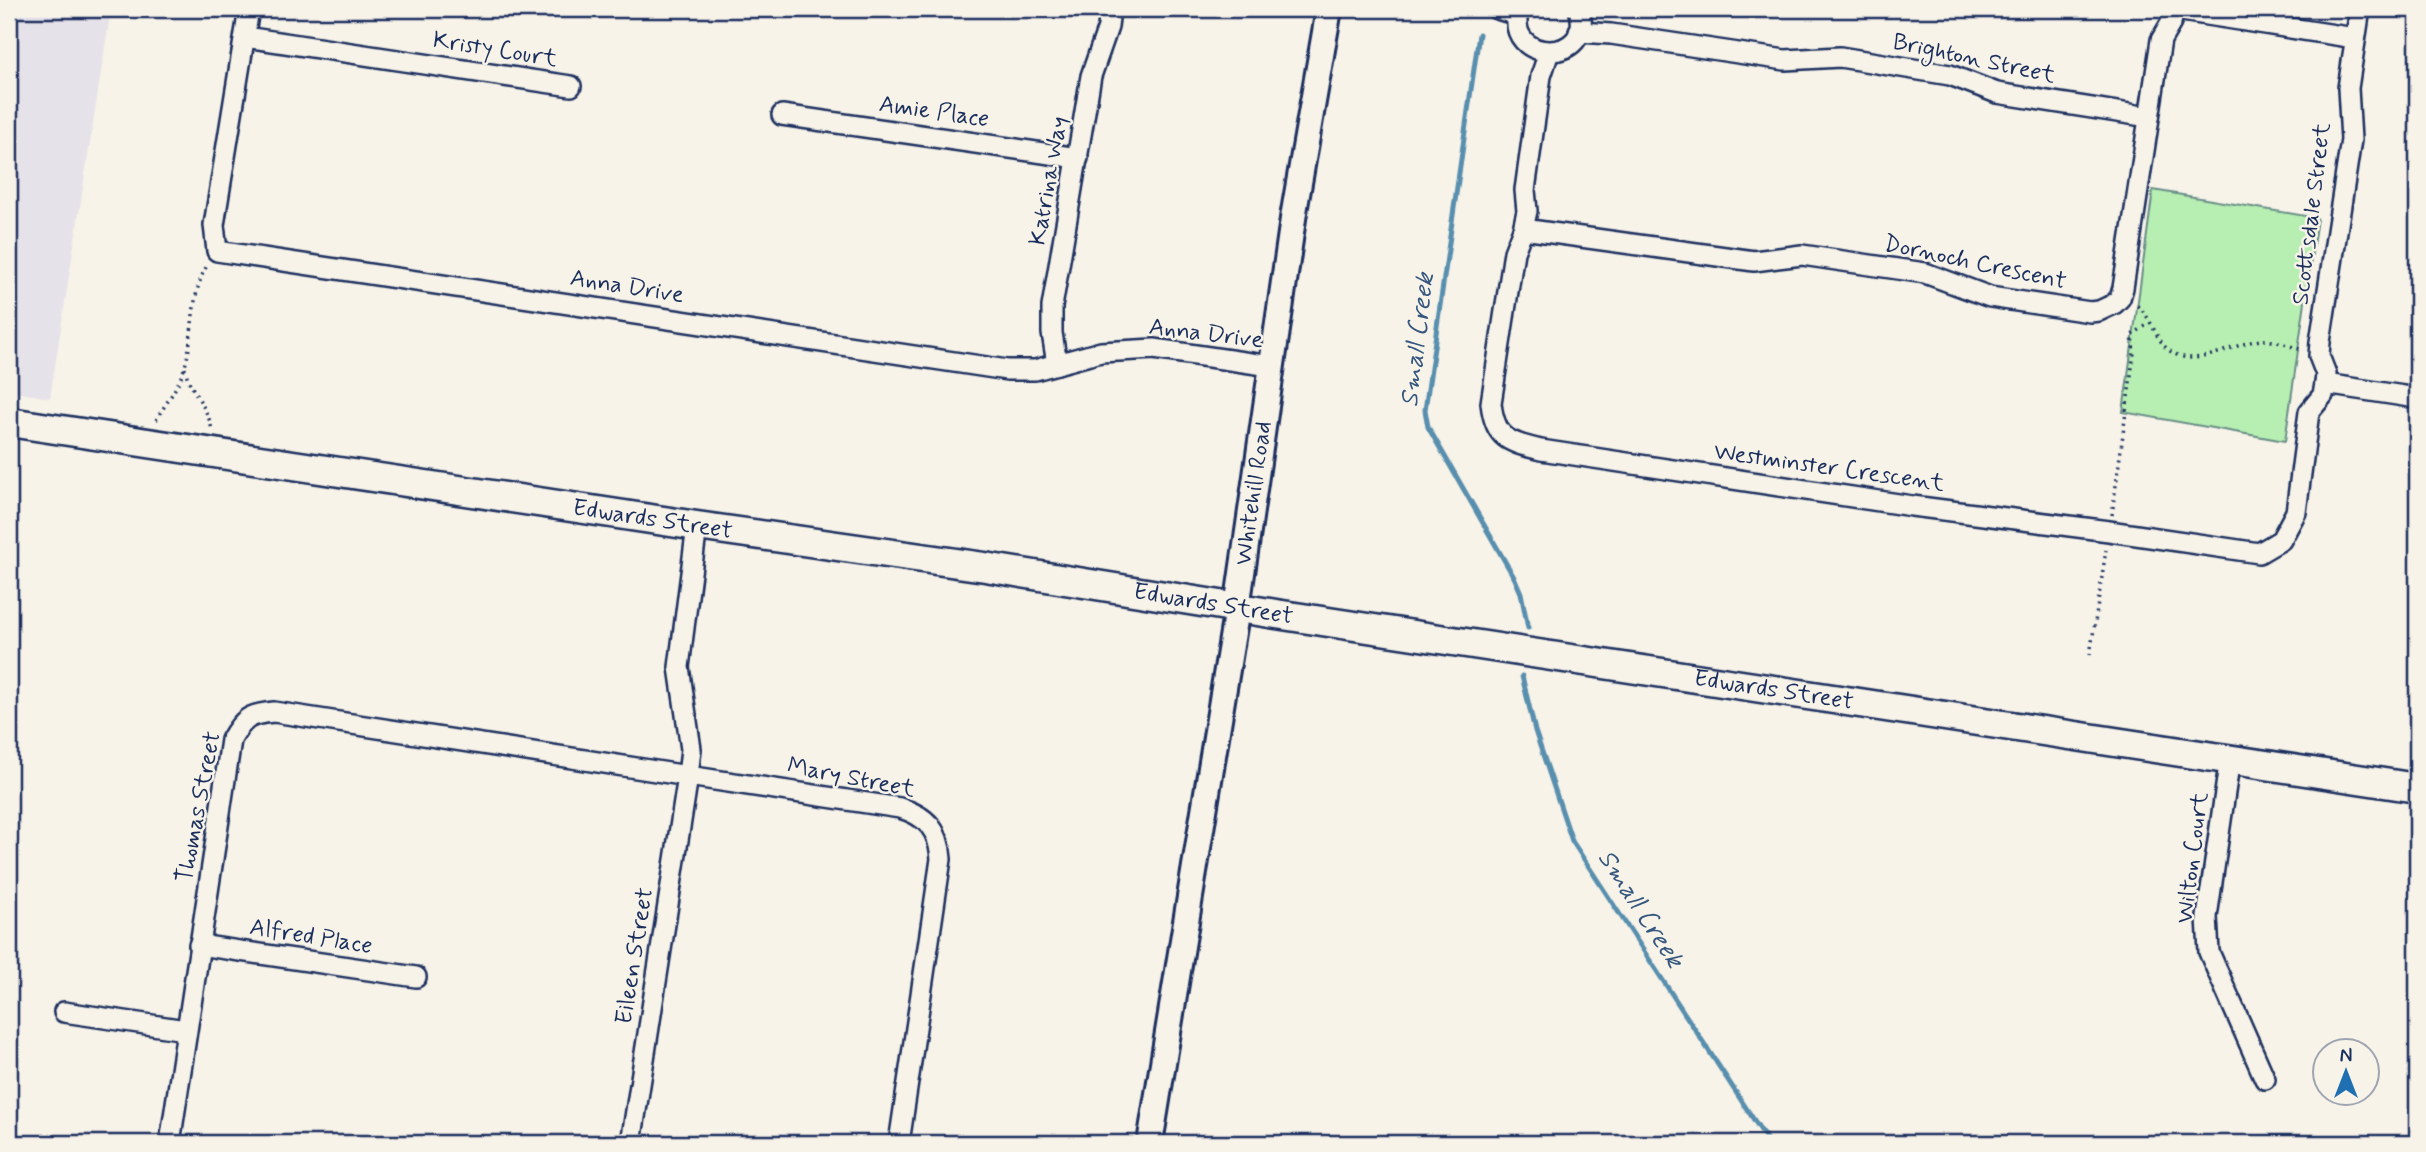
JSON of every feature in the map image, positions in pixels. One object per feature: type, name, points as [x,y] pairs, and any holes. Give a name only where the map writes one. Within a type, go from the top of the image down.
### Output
[{"type":"main road","name":"Edwards Street","points":[[9,422],[985,567],[2417,788]]},
{"type":"street","points":[[217,251],[214,225],[250,9]]},
{"type":"street","name":"Katrina Way","points":[[1057,364],[1052,333],[1052,307],[1091,76],[1108,27],[1110,9]]},
{"type":"street","name":"Whitehill Road","points":[[1150,1143],[1237,608],[1271,366],[1329,9]]},
{"type":"street","points":[[1497,9],[1518,12],[1517,26],[1521,36],[1528,45],[1549,52],[1567,47],[1579,32],[1579,9]]},
{"type":"street","name":"Scottsdale Street","points":[[2325,384],[2326,374],[2319,356],[2320,342],[2351,140],[2348,89],[2360,9]]},
{"type":"street","points":[[2175,10],[2356,38]]},
{"type":"street","name":"Dornoch Crescent","points":[[1523,229],[1754,261],[1816,257],[1925,273],[1990,297],[2099,311],[2114,304],[2120,298],[2123,288],[2161,40],[2175,10]]},
{"type":"street","name":"Brighton Street","points":[[1579,32],[1612,34],[1785,60],[1840,57],[1950,75],[1997,93],[2149,117]]},
{"type":"street","name":"Kristy Court","points":[[245,37],[571,86]]},
{"type":"street","name":"Westminster Crescent","points":[[1549,52],[1539,88],[1525,190],[1527,211],[1514,252],[1491,403],[1493,422],[1503,436],[1517,445],[1912,506],[2259,553],[2281,540],[2296,512],[2309,412],[2323,395],[2325,384]]},
{"type":"street","name":"Amie Place","points":[[782,115],[1078,158]]},
{"type":"street","name":"Anna Drive","points":[[217,251],[1007,370],[1035,370],[1101,352],[1154,349],[1271,366]]},
{"type":"street","points":[[2325,384],[2417,398]]},
{"type":"street","points":[[688,776],[691,749],[679,667],[697,526]]},
{"type":"street","name":"Thomas Street","points":[[170,1143],[231,740],[239,725],[249,716],[274,712],[688,776]]},
{"type":"street","name":"Wilton Court","points":[[2230,758],[2207,917],[2209,951],[2264,1079]]},
{"type":"street","name":"Eileen Street","points":[[631,1143],[688,776]]},
{"type":"street","name":"Mary Street","points":[[688,776],[900,808],[916,813],[928,823],[936,835],[941,859],[899,1143]]},
{"type":"street","name":"Alfred Place","points":[[199,944],[416,977]]},
{"type":"street","points":[[64,1012],[186,1030]]},
{"type":"path","points":[[142,442],[174,391],[185,366],[198,280],[217,251]]},
{"type":"path","points":[[2135,305],[2142,310],[2172,353],[2183,357],[2224,353],[2264,340],[2305,350]]},
{"type":"path","points":[[2124,423],[2134,347],[2132,335],[2150,323]]},
{"type":"path","points":[[185,366],[192,389],[212,426],[215,453]]},
{"type":"shaded area","points":[[9,9],[111,9],[50,398],[9,391]]},
{"type":"green space","points":[[2153,190],[2317,218],[2285,441],[2123,412]]},
{"type":"waterway","name":"Small Creek","points":[[1479,34],[1425,410],[1428,427],[1515,579],[1521,593],[1528,628]]},
{"type":"waterway","name":"Small Creek","points":[[1522,676],[1535,731],[1572,841],[1769,1143]]}]
